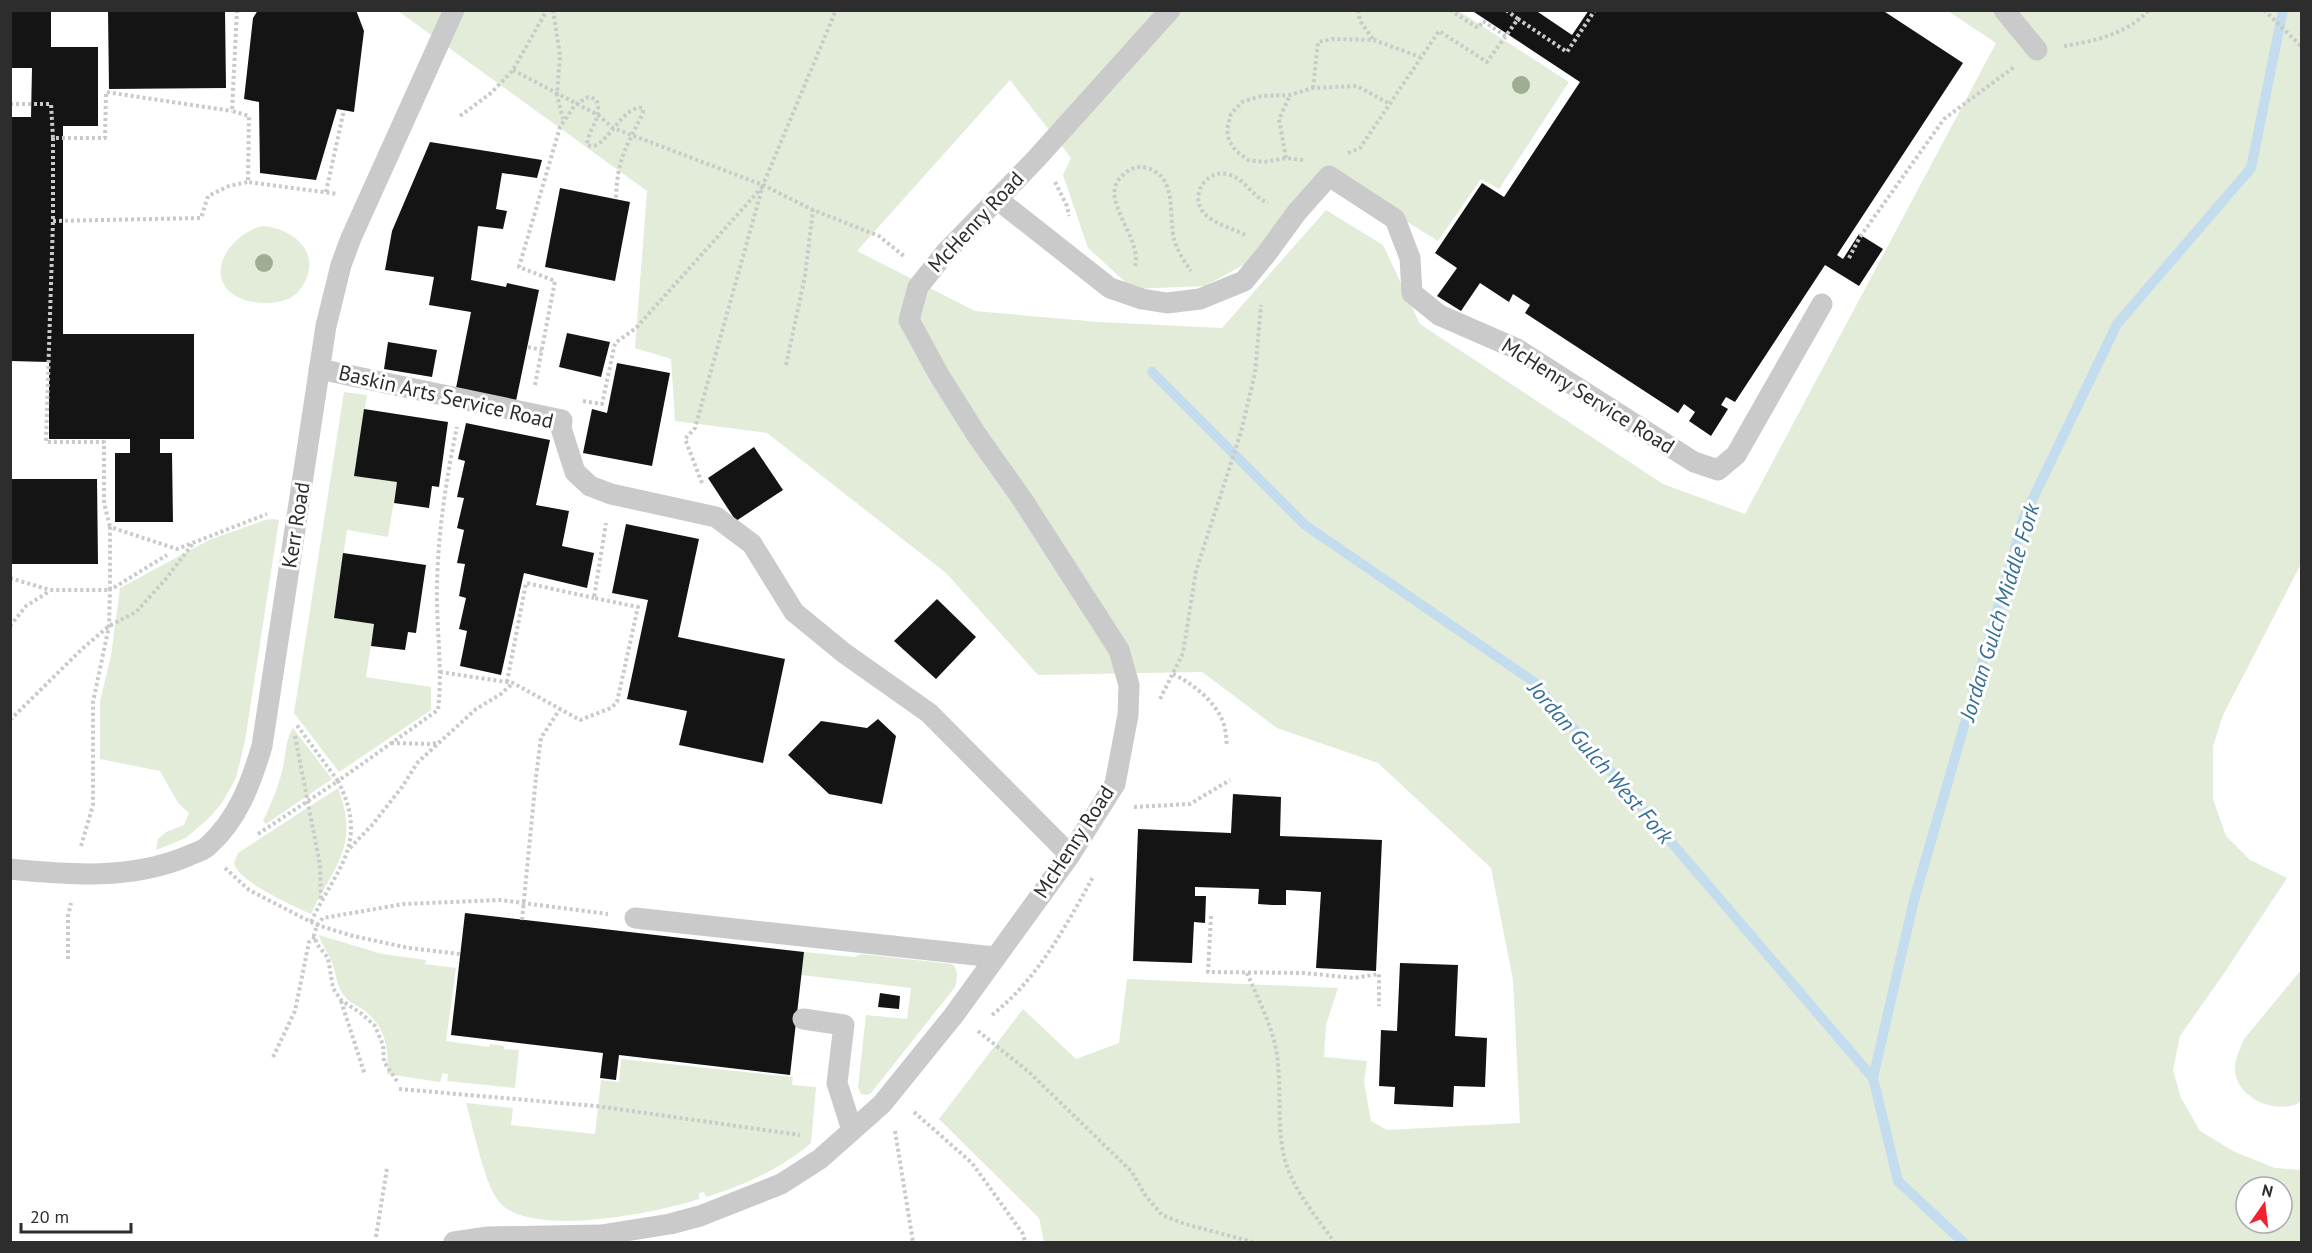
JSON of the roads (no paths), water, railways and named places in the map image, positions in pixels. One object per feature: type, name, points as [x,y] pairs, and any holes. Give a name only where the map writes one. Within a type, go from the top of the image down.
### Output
[{"type":"lane","name":"Kerr Road","points":[[10,869],[75,875],[121,873],[171,863],[207,847],[236,814],[252,782],[262,746],[326,326],[341,266],[367,200],[454,10]]},
{"type":"lane","name":"McHenry Road","points":[[454,1242],[488,1237],[601,1235],[670,1224],[700,1216],[780,1184],[820,1159],[882,1104],[954,1015],[1070,855],[1114,784],[1128,715],[1129,685],[1119,650],[1022,498],[976,434],[939,375],[909,320],[918,287],[945,252],[997,199],[1170,10]]},
{"type":"lane","points":[[2004,10],[2037,50]]},
{"type":"lane","name":"McHenry Service Road","points":[[997,199],[1110,288],[1142,299],[1167,303],[1200,299],[1244,281],[1297,212],[1329,176],[1395,219],[1410,258],[1412,293],[1439,315],[1517,349],[1694,462],[1718,470],[1736,456],[1822,304]]},
{"type":"lane","name":"Baskin Arts Service Road","points":[[319,369],[562,420],[561,428],[575,472],[590,486],[610,494],[716,517],[752,544],[794,612],[844,653],[929,712],[1070,855]]},
{"type":"lane","points":[[635,918],[994,957]]},
{"type":"lane","points":[[802,1019],[844,1025],[837,1083],[852,1130]]},
{"type":"waterway","name":"Jordan Gulch Middle Fork","points":[[1963,1242],[1898,1181],[1873,1078],[1914,900],[2024,517],[2117,324],[2251,168],[2283,10]]},
{"type":"waterway","name":"Jordan Gulch West Fork","points":[[1152,372],[1305,525],[1534,682],[1873,1078]]}]
